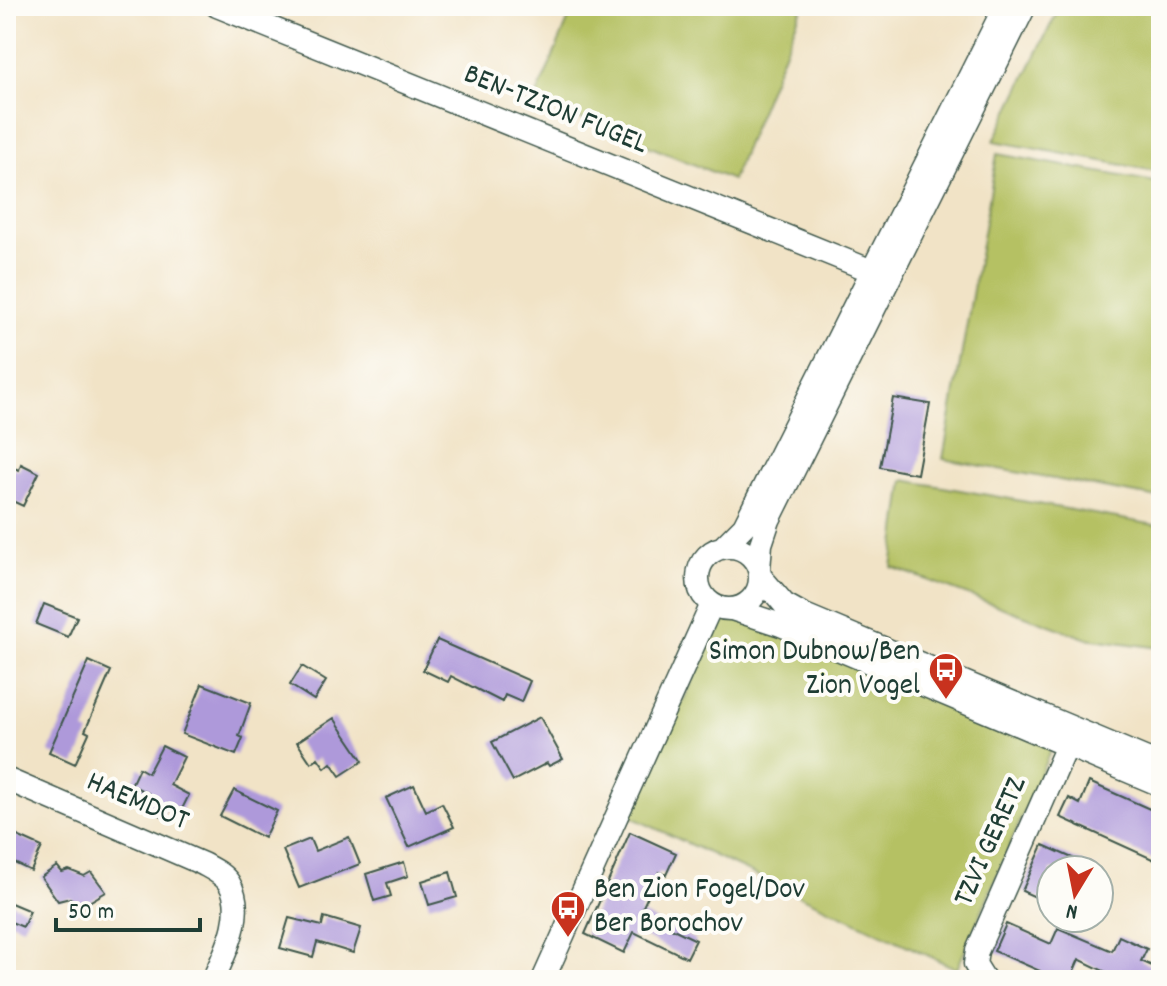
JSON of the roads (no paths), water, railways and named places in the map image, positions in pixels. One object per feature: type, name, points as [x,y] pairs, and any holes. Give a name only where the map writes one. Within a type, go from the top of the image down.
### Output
[{"type":"street","name":"BEN-TZION FUGEL","points":[[217,6],[872,271]]},
{"type":"street","points":[[1005,6],[744,526],[722,548],[708,555],[698,573],[699,588],[722,607],[781,625],[1071,737],[1161,765]]},
{"type":"street","points":[[722,607],[752,600],[759,586],[761,544],[769,520],[1025,6]]},
{"type":"street","points":[[722,548],[745,552],[754,560],[784,604],[802,614],[1071,737],[1161,785]]},
{"type":"street","points":[[543,980],[722,607]]},
{"type":"street","name":"TZVI GERETZ","points":[[985,980],[975,964],[977,951],[1071,737]]},
{"type":"street","name":"HAEMDOT","points":[[6,779],[203,864],[228,882],[233,895],[235,923],[213,980]]},
{"type":"place","name":"Simon Dubnow/Ben Zion Vogel","points":[[946,701]]},
{"type":"place","name":"Ben Zion Fogel/Dov Ber Borochov","points":[[568,939]]}]
